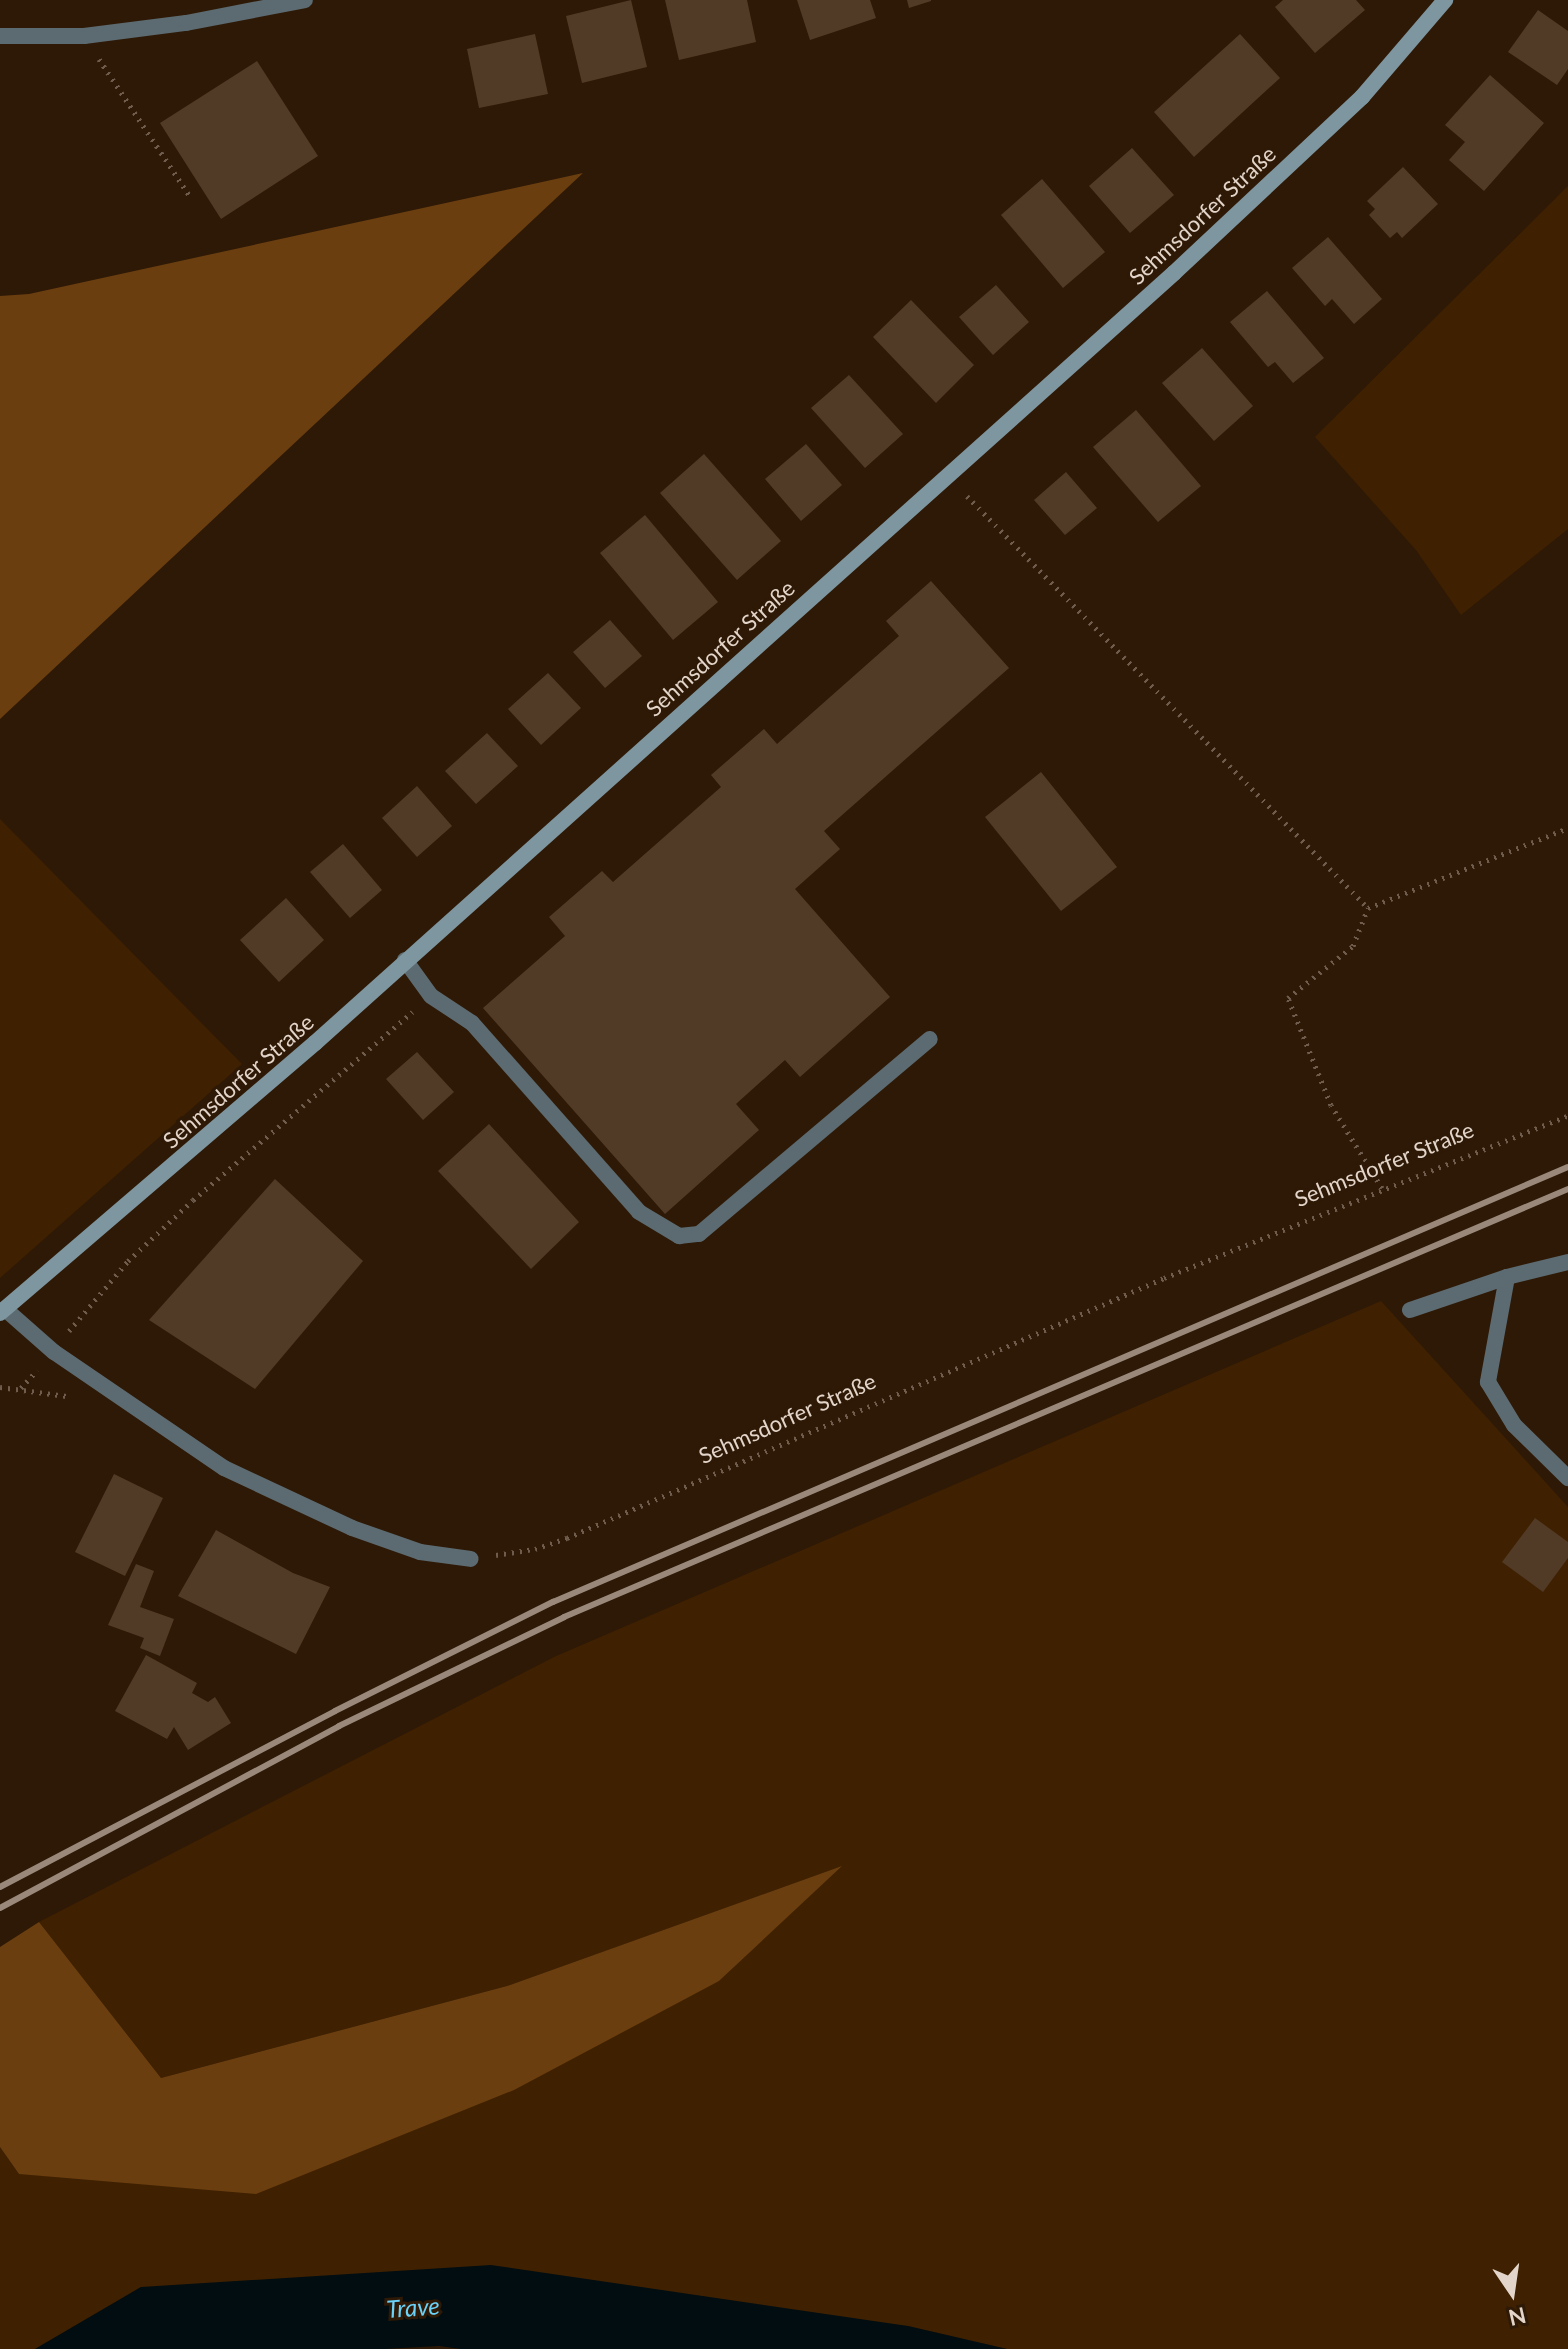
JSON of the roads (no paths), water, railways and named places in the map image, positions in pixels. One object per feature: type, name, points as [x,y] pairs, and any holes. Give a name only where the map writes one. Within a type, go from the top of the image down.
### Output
[{"type":"main road","name":"Sehmsdorfer Straße","points":[[3,1311],[147,1190],[947,475],[1362,97],[1445,0]]},
{"type":"street","points":[[0,36],[84,36],[186,23],[305,0]]},
{"type":"street","points":[[405,960],[431,996],[472,1023],[639,1212],[679,1236],[699,1234],[930,1039]]},
{"type":"street","points":[[1410,1310],[1507,1277],[1568,1262]]},
{"type":"street","points":[[1507,1277],[1488,1382],[1514,1425],[1568,1478]]},
{"type":"street","name":"Sehmsdorfer Straße","points":[[3,1311],[54,1352],[224,1468],[352,1528],[420,1552],[471,1559]]},
{"type":"water","name":"Trave","points":[[491,2265],[908,2326],[1007,2349],[461,2349],[439,2346],[384,2349],[35,2349],[141,2287]]},
{"type":"railway","points":[[0,1887],[335,1711],[553,1602],[1568,1167]]},
{"type":"railway","points":[[0,1908],[339,1726],[564,1617],[1568,1189]]}]
